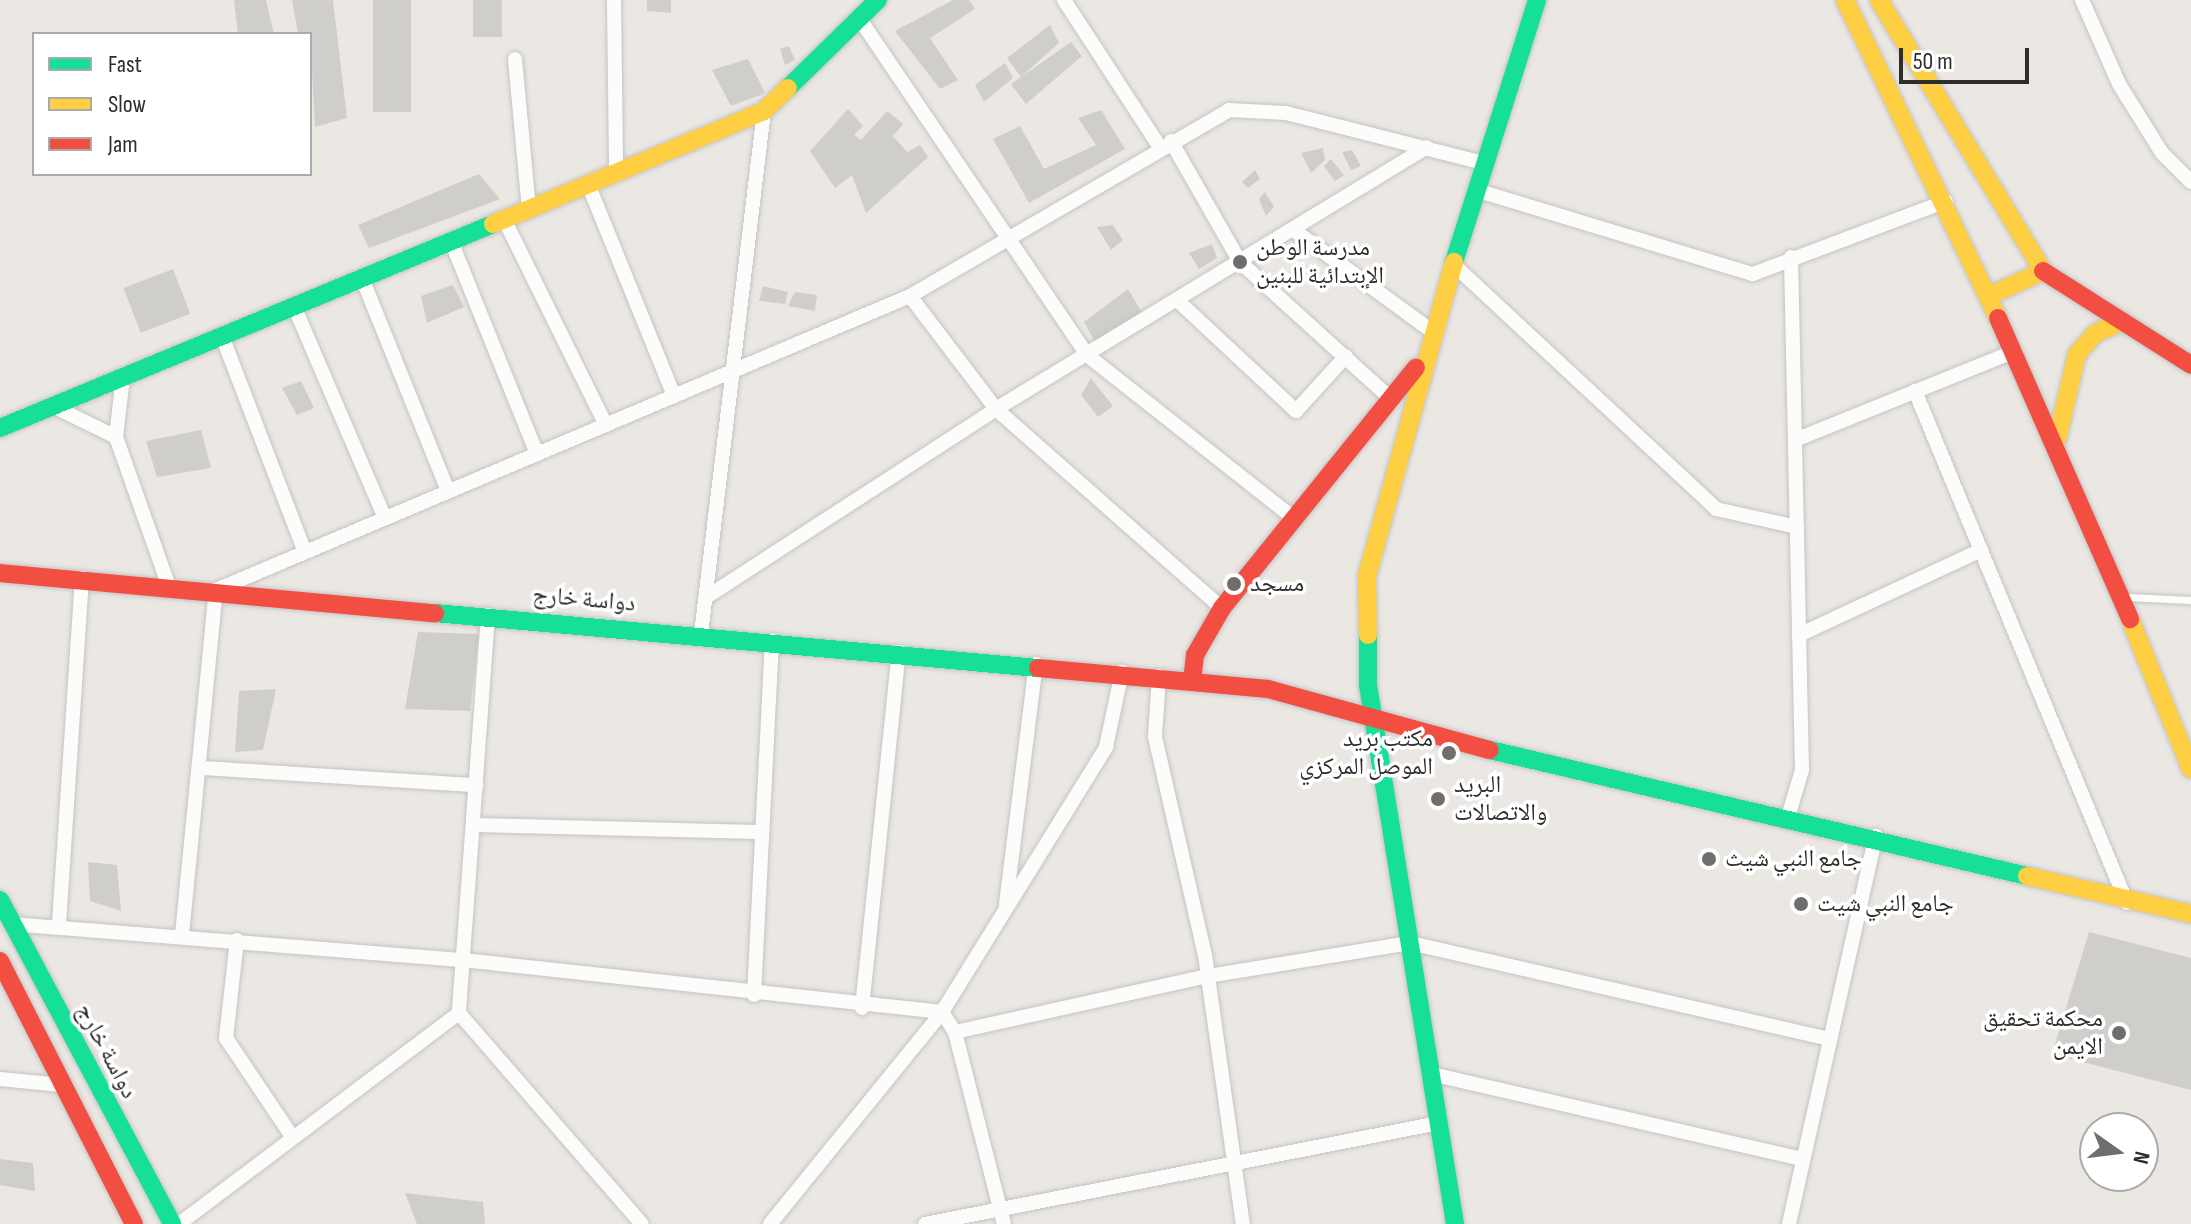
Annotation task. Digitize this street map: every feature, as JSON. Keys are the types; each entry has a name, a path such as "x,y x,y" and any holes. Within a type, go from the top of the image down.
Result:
{"street":[{"path":"614,0 616,172"},
{"path":"0,428 764,111 878,0"},
{"path":"1064,0 1165,144 1240,262 1392,400"},
{"path":"1455,1224 1374,720 1367,576 1424,355 1456,267 1537,0"},
{"path":"1845,0 1946,201 1991,295 2013,352 2057,440 2121,597 2185,736 2191,769"},
{"path":"1879,0 2043,271 2191,365"},
{"path":"2082,0 2119,84 2162,153 2191,182"},
{"path":"859,18 1087,355 1292,517"},
{"path":"515,59 529,209"},
{"path":"182,935 202,768 216,590 910,296 1008,242 1165,144 1242,108 1427,147 1487,164"},
{"path":"701,634 764,111"},
{"path":"705,598 996,409 1295,231 1427,147"},
{"path":"588,184 674,396"},
{"path":"1479,191 1753,274 1791,257 1946,201"},
{"path":"504,219 606,425"},
{"path":"1295,231 1433,332"},
{"path":"451,241 537,454"},
{"path":"1788,817 1802,770 1791,257"},
{"path":"1456,267 1716,509 1797,527"},
{"path":"1991,295 2043,271"},
{"path":"362,278 448,491"},
{"path":"910,296 996,409 1222,608"},
{"path":"1177,300 1296,411 1346,356"},
{"path":"294,306 385,518"},
{"path":"2057,440 2077,354 2096,333 2121,322"},
{"path":"222,336 305,552"},
{"path":"1795,440 2013,352"},
{"path":"1192,680 1195,655 1222,608 1292,517 1392,400 1424,355"},
{"path":"123,377 116,437 169,587"},
{"path":"1915,391 2127,903"},
{"path":"53,406 116,437"},
{"path":"1799,635 1981,550"},
{"name":"دواسة خارج","path":"0,573 1036,664 1268,689 1374,720 1876,836 2127,903 2191,914"},
{"path":"59,924 82,578"},
{"path":"488,615 459,1013 642,1224"},
{"path":"754,995 772,640"},
{"path":"862,1008 899,652"},
{"path":"1006,909 1036,664"},
{"path":"770,1224 942,1012 1106,747 1122,672"},
{"path":"1161,676 1155,737 1208,976 1243,1224"},
{"path":"202,768 476,785"},
{"path":"473,825 760,832"},
{"path":"1789,1224 1876,836"},
{"name":"دواسة خارج","path":"0,900 172,1224"},
{"path":"12,924 59,924 463,960 862,1008 942,1012"},
{"path":"237,940 226,1038 293,1138"},
{"path":"955,1032 1208,976 1410,943 1830,1039"},
{"path":"0,961 134,1224"},
{"path":"942,1012 955,1032 1004,1224"},
{"path":"179,1224 459,1013"},
{"path":"1431,1074 1803,1159"},
{"path":"0,1079 62,1085"},
{"path":"925,1224 1234,1158 1439,1123"}],"lane":[{"path":"2121,597 2191,600"}],"building":[{"path":"234,0 266,0 274,32 238,32"},
{"path":"292,0 333,0 347,118 315,127 312,32 298,32"},
{"path":"373,0 411,0 411,112 373,112"},
{"path":"473,0 502,0 502,37 473,37"},
{"path":"647,0 671,0 671,13 647,11"},
{"path":"953,0 969,0 975,9 930,38 958,80 940,89 895,31"},
{"path":"1050,25 1059,43 1021,77 1007,58"},
{"path":"1071,42 1082,56 1026,104 1011,84"},
{"path":"789,46 795,60 785,65 780,49"},
{"path":"748,59 765,93 731,106 712,70"},
{"path":"1005,63 1013,78 984,102 975,85"},
{"path":"848,109 863,126 854,135 861,140 887,111 903,124 893,136 907,152 920,145 928,157 866,213 852,175 835,188 810,151"},
{"path":"1101,110 1125,149 1029,203 993,139 1020,126 1044,169 1096,145 1078,118"},
{"path":"1323,148 1325,160 1311,173 1301,153"},
{"path":"1352,150 1361,166 1351,170 1342,152"},
{"path":"1331,159 1344,175 1335,181 1324,166"},
{"path":"1255,170 1260,179 1248,188 1242,182"},
{"path":"479,174 500,199 369,248 358,225"},
{"path":"1265,192 1274,207 1266,216 1259,199"},
{"path":"1113,225 1123,240 1111,250 1097,227"},
{"path":"1212,244 1217,258 1199,269 1189,253"},
{"path":"173,269 190,314 141,333 124,288"},
{"path":"453,285 464,307 427,323 421,296"},
{"path":"763,286 788,292 785,304 759,301"},
{"path":"1128,289 1143,315 1096,344 1084,322"},
{"path":"795,292 817,295 815,311 788,306"},
{"path":"1091,378 1113,406 1098,417 1081,395"},
{"path":"301,381 314,408 297,415 282,388"},
{"path":"201,430 211,468 157,477 146,441"},
{"path":"418,632 479,634 470,711 405,709"},
{"path":"276,689 263,750 235,752 239,691"},
{"path":"88,862 117,865 121,911 90,901"},
{"path":"2089,932 2191,958 2191,1090 2052,1054"},
{"path":"0,1159 33,1163 35,1191 0,1185"},
{"path":"405,1193 483,1202 485,1224 417,1224"}],"traffic: fast":[{"path":"788,88 878,0"},
{"path":"1454,262 1537,0"},
{"path":"0,428 493,224"},
{"path":"435,613 1038,668"},
{"path":"1368,635 1368,685 1455,1224"},
{"path":"1490,750 2027,876"},
{"path":"0,900 172,1224"}],"traffic: slow":[{"path":"1845,0 1998,318"},
{"path":"1879,0 2043,271 1991,295"},
{"path":"493,224 764,111 788,88"},
{"path":"1368,635 1367,576 1454,262"},
{"path":"2057,440 2077,354 2096,333 2121,322"},
{"path":"2130,619 2191,769"},
{"path":"2027,876 2191,914"}],"traffic: jam":[{"path":"2043,271 2191,365"},
{"path":"1998,318 2130,619"},
{"path":"1192,680 1195,655 1222,608 1416,368"},
{"path":"0,573 435,613"},
{"path":"1038,668 1268,689 1490,750"},
{"path":"0,961 134,1224"}],"place":[{"name":"مدرسة الوطن الإبتدائية للبنين","path":"1240,262"},
{"name":"مسجد","path":"1234,584"},
{"name":"مكتب بريد الموصل المركزي","path":"1449,753"},
{"name":"البريد والاتصالات","path":"1438,799"},
{"name":"جامع النبي شيث","path":"1709,859"},
{"name":"جامع النبي شيت","path":"1801,904"},
{"name":"محكمة تحقيق الايمن","path":"2119,1033"}]}
